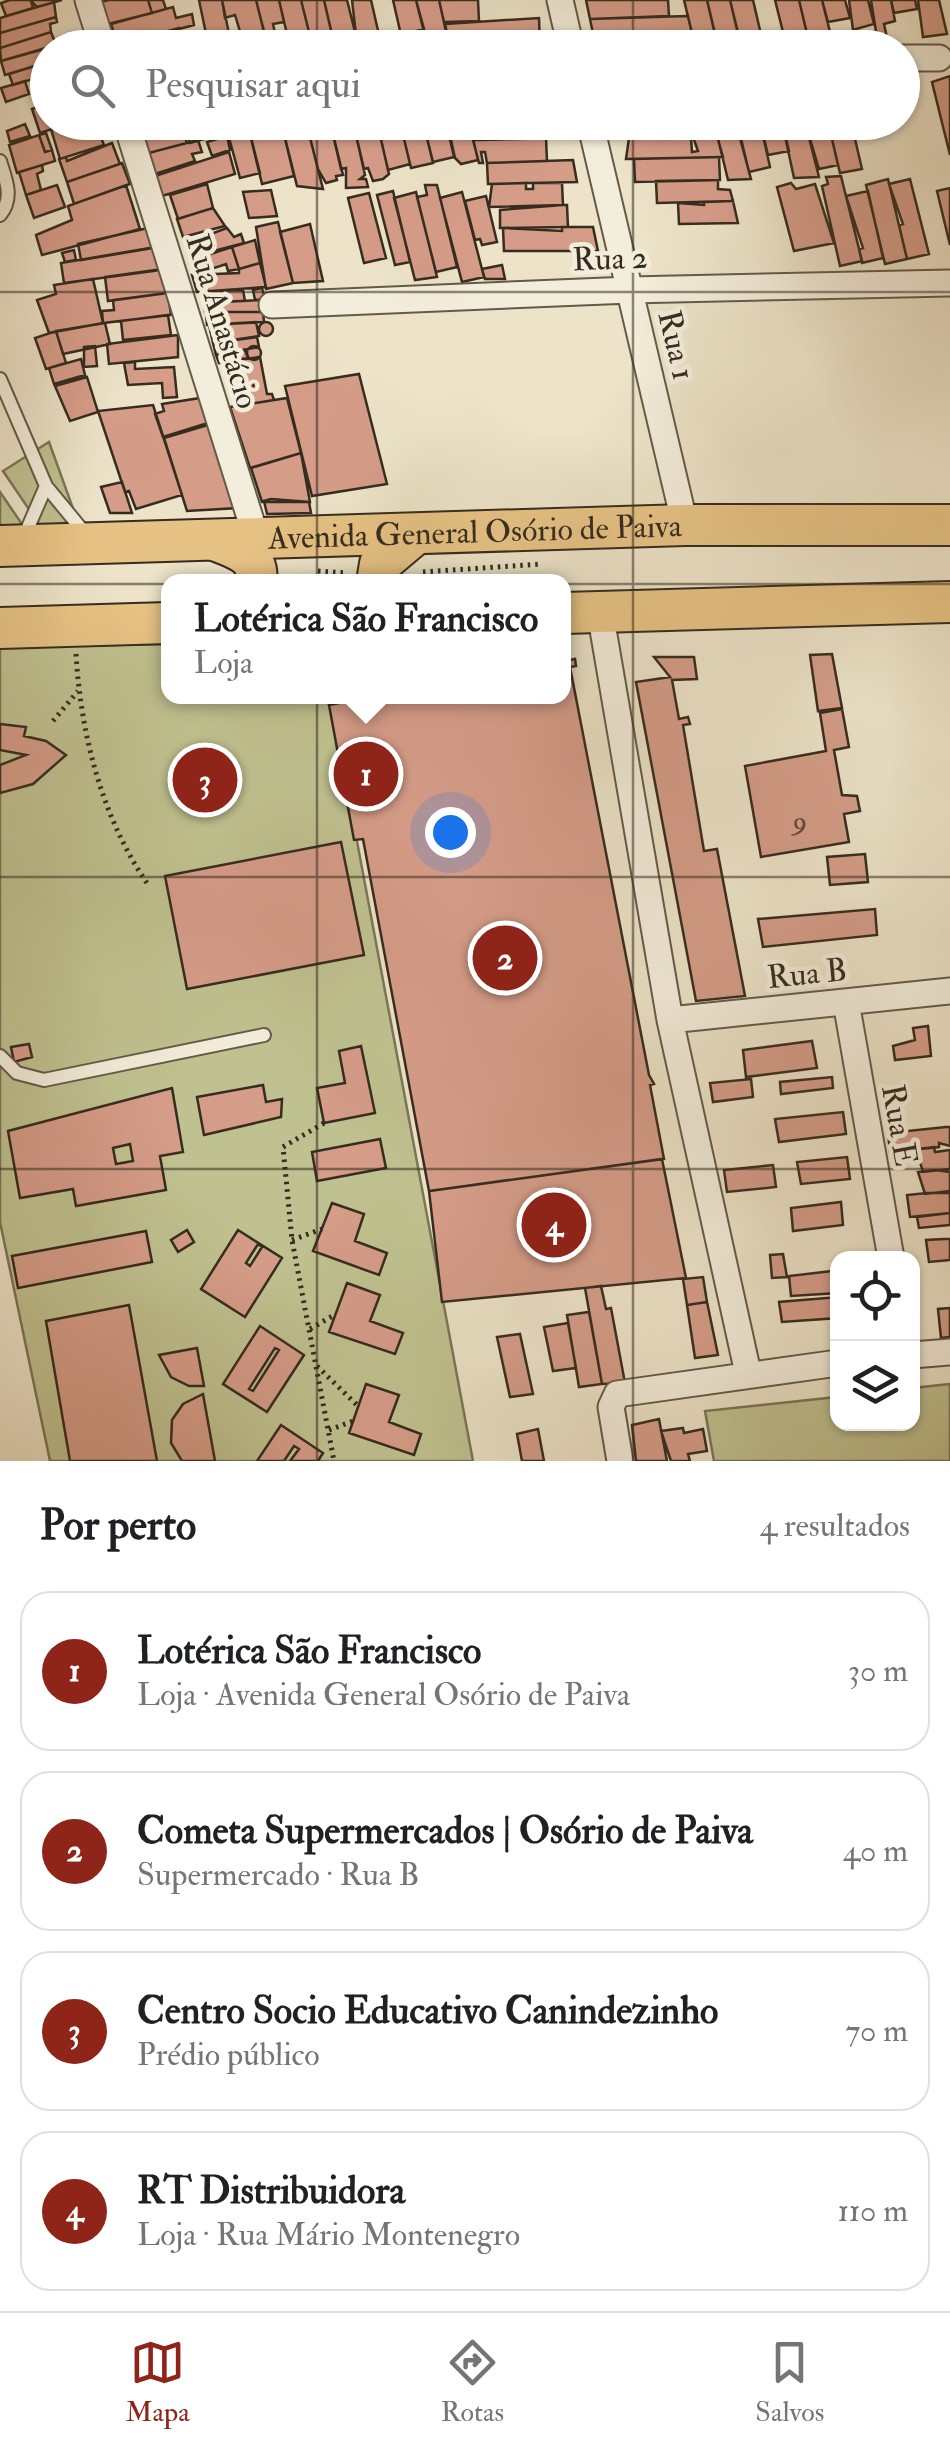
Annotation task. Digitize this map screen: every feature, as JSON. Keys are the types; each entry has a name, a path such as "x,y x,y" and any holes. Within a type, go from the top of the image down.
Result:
{"main road":[{"name":"Avenida General Osório de Paiva","path":"10,546 685,525 950,525"},
{"path":"378,574 380,564 412,536"},
{"path":"217,541 252,560 257,574"},
{"path":"582,613 950,602"},
{"path":"0,628 161,623"}],"street":[{"path":"88,0 97,30"},
{"path":"560,0 567,30"},
{"path":"920,58 939,58"},
{"name":"Rua Anastácio","path":"132,140 257,540"},
{"name":"Rua 1","path":"594,140 685,525"},
{"name":"Rua 2","path":"272,306 630,290 950,284"},
{"path":"582,613 748,1372"},
{"name":"Rua B","path":"670,1020 950,991"},
{"name":"Rua E","path":"846,1002 889,1251"},
{"path":"920,1354 950,1352"},
{"path":"620,1461 611,1406 614,1396 748,1372 830,1364"}],"lane":[{"path":"0,162 8,187 8,200 0,215"},
{"path":"0,379 46,486 94,543"},
{"path":"10,546 46,486"},
{"path":"0,1056 30,1079 44,1080 264,1034"}],"path":[{"path":"53,721 78,690 102,790 130,859 148,886"},
{"path":"324,1123 284,1147 292,1240 335,1460"},
{"path":"292,1240 322,1228"},
{"path":"310,1329 336,1314"},
{"path":"315,1364 358,1406"},
{"path":"328,1430 353,1421"}],"green space":[{"path":"49,442 75,514 70,529 43,530 3,471"},
{"path":"0,492 26,530 0,531"},
{"path":"161,644 161,704 331,704 473,1461 50,1461 0,1222 0,647"},
{"path":"950,1384 950,1461 714,1461 705,1411 830,1398 830,1431 920,1431 920,1387"}],"building":[{"path":"10,0 62,0 37,7 31,1 33,8 6,16 1,3"},
{"path":"148,0 152,13 108,24 100,2"},
{"path":"148,0 163,0 166,9 152,13"},
{"path":"199,0 222,0 228,30 205,30"},
{"path":"222,0 256,0 264,30 240,30 235,15 225,18"},
{"path":"256,0 279,0 284,22 273,24 274,30 264,30"},
{"path":"279,0 301,0 308,30 286,30"},
{"path":"301,0 324,0 331,30 308,30"},
{"path":"324,0 347,0 354,30 331,30"},
{"path":"352,0 371,0 378,30 355,30"},
{"path":"393,0 416,0 424,29 400,30"},
{"path":"416,0 439,0 446,30 424,30"},
{"path":"439,0 478,0 479,21 444,22"},
{"path":"586,0 668,0 669,16 590,19"},
{"path":"684,0 707,0 714,30 691,30"},
{"path":"707,0 730,0 737,30 714,30"},
{"path":"730,0 753,0 760,30 737,30"},
{"path":"775,0 799,0 806,30 782,30"},
{"path":"799,0 822,0 830,30 806,30"},
{"path":"822,0 845,0 850,18 828,22"},
{"path":"849,0 868,0 874,24 853,30"},
{"path":"871,0 891,0 895,21 884,24 885,30 876,30"},
{"path":"891,0 915,0 917,9 894,13"},
{"path":"918,0 939,0 947,34 923,37"},
{"path":"54,2 56,17 0,33 0,18"},
{"path":"173,7 176,18 192,14 194,25 175,30 113,30 111,24"},
{"path":"688,16 691,30 592,30 590,19"},
{"path":"56,17 51,30 30,30 30,39 0,48 0,33"},
{"path":"539,18 539,30 446,30 445,24"},
{"path":"30,39 30,53 1,61 0,48"},
{"path":"30,53 30,67 5,75 1,61"},
{"path":"30,68 30,80 13,85 9,74"},
{"path":"950,76 950,155 932,82"},
{"path":"25,81 29,94 6,102 1,88"},
{"path":"25,124 30,136 10,142 7,131"},
{"path":"30,138 41,140 45,152 52,150 55,161 17,173 9,145"},
{"path":"41,140 48,140 52,150 45,152"},
{"path":"54,140 102,140 104,145 60,159"},
{"path":"141,140 187,143 145,154"},
{"path":"198,140 202,152 192,154 195,161 152,175 145,154"},
{"path":"228,140 230,150 212,156 207,142"},
{"path":"230,140 252,140 260,173 240,178"},
{"path":"251,140 285,140 294,176 262,184"},
{"path":"286,140 311,140 323,189 297,186"},
{"path":"311,140 334,140 343,175 326,183"},
{"path":"334,140 357,140 365,175 360,179 366,179 368,187 346,188 346,168 341,169"},
{"path":"357,140 381,140 389,174 373,181 368,168 364,169"},
{"path":"381,140 404,140 410,164 388,170"},
{"path":"404,140 427,140 433,163 411,168"},
{"path":"428,140 450,140 454,157 433,162"},
{"path":"451,140 473,140 478,160 461,164 455,158"},
{"path":"473,140 546,140 547,161 487,163 485,152 481,152 483,163 479,163"},
{"path":"629,140 691,140 692,152 698,151 694,140 718,140 723,157 626,159"},
{"path":"718,140 741,140 751,179 728,180"},
{"path":"741,140 764,140 770,167 749,172"},
{"path":"764,140 786,140 789,151 768,155"},
{"path":"786,140 810,140 819,177 794,178"},
{"path":"810,140 832,140 838,165 819,169"},
{"path":"832,140 855,140 862,169 840,173"},
{"path":"112,143 120,164 67,182 59,159 66,157 67,161"},
{"path":"229,152 235,174 162,196 155,176"},
{"path":"719,157 720,180 635,182 634,159"},
{"path":"573,160 577,182 488,184 487,163"},
{"path":"122,163 130,184 74,204 67,182"},
{"path":"42,165 43,171 37,174 41,190 26,195 19,172"},
{"path":"841,176 862,261 840,266 822,186 828,184 826,177"},
{"path":"888,179 907,259 885,264 866,185"},
{"path":"910,179 929,254 907,259 899,225 903,224 889,184"},
{"path":"718,180 718,189 730,190 733,201 657,203 656,181"},
{"path":"526,183 526,189 533,189 533,183 562,183 563,205 489,207 492,184"},
{"path":"791,183 796,189 815,184 834,243 794,251 777,187"},
{"path":"207,184 213,208 178,219 170,195"},
{"path":"57,185 65,207 34,218 26,195"},
{"path":"126,185 140,229 42,255 36,235 72,220 68,206"},
{"path":"425,185 437,185 457,267 436,272 417,197 427,195"},
{"path":"950,188 950,245 937,191"},
{"path":"271,190 277,216 249,218 243,192"},
{"path":"393,191 410,262 395,265 377,195"},
{"path":"868,191 883,258 862,263 859,249 863,248 846,196"},
{"path":"416,192 437,277 415,280 394,198"},
{"path":"462,192 484,277 462,282 440,198"},
{"path":"369,193 386,258 364,263 348,198"},
{"path":"486,196 497,242 482,245 480,239 475,240 465,201"},
{"path":"733,201 738,223 679,224 678,203"},
{"path":"567,205 568,227 500,228 500,210"},
{"path":"213,208 225,226 183,237 177,219"},
{"path":"278,222 293,283 266,289 256,227"},
{"path":"310,224 323,281 293,283 280,232"},
{"path":"562,227 593,227 598,251 504,251 503,228 562,231"},
{"path":"148,228 153,248 81,260 78,244"},
{"path":"227,228 234,237 241,234 244,243 191,257 186,243"},
{"path":"255,240 260,263 239,269 232,247"},
{"path":"156,247 161,270 64,283 61,263"},
{"path":"232,247 239,269 228,271 226,264 196,274 192,260"},
{"path":"74,250 76,260 65,262 62,253"},
{"path":"260,263 266,287 197,292 192,275 239,273 239,269"},
{"path":"502,265 505,279 485,279 482,269"},
{"path":"163,269 168,293 108,301 105,277"},
{"path":"93,279 103,323 49,333 37,300 56,294 54,285"},
{"path":"262,288 265,299 255,300 253,290"},
{"path":"243,290 245,301 206,302 206,291"},
{"path":"168,293 171,315 103,323 102,311 114,310 113,300"},
{"path":"260,300 263,312 205,312 204,303"},
{"path":"206,312 263,312 264,322 207,325"},
{"path":"168,315 171,335 123,340 121,321"},
{"path":"256,322 259,336 213,343 209,325"},
{"path":"266,322 273,329 266,336 259,329"},
{"path":"105,323 110,344 63,354 56,331"},
{"path":"56,331 66,363 46,369 35,338"},
{"path":"178,335 178,357 109,364 107,344"},
{"path":"257,337 259,347 216,355 213,343"},
{"path":"95,346 97,366 84,367 84,347"},
{"path":"254,346 261,353 254,360 247,353"},
{"path":"245,350 248,358 219,363 216,355"},
{"path":"260,357 267,394 272,394 274,400 236,406 226,362"},
{"path":"81,359 85,375 54,384 49,368"},
{"path":"135,362 135,369 174,367 177,397 163,398 162,383 128,385 124,363"},
{"path":"359,374 387,484 312,496 285,386"},
{"path":"87,377 98,412 70,421 55,386"},
{"path":"200,398 208,423 163,437 155,414 164,411 162,404"},
{"path":"287,398 301,453 250,468 230,407"},
{"path":"153,405 182,495 136,509 129,491 125,492 98,411"},
{"path":"211,424 238,508 187,511 164,438"},
{"path":"301,453 310,502 262,502 251,468"},
{"path":"122,482 132,513 110,513 101,487"},
{"path":"264,501 309,502 311,513 267,514"},
{"path":"832,654 842,708 818,711 810,655"},
{"path":"654,657 694,657 697,679 672,680 679,719 688,717 690,724 683,725 704,851 717,849 745,996 696,1001 636,682 670,677"},
{"path":"571,672 649,1075 654,1084 650,1085 664,1159 429,1191 363,839 354,840 329,705 571,704"},
{"path":"842,709 849,747 834,750 842,795 857,796 860,811 844,814 849,842 761,857 745,766 826,751 820,713"},
{"path":"0,724 26,727 24,736 46,741 66,755 33,784 0,793 0,765 26,755 0,750"},
{"path":"341,842 364,955 187,989 165,876"},
{"path":"865,854 868,882 830,885 827,857"},
{"path":"875,909 877,935 763,947 758,919"},
{"path":"928,1026 931,1056 895,1060 893,1046 915,1040 913,1028"},
{"path":"812,1041 817,1068 746,1077 743,1050"},
{"path":"29,1044 32,1057 14,1062 11,1047"},
{"path":"361,1046 375,1113 324,1123 317,1088 345,1083 339,1051"},
{"path":"832,1077 833,1088 781,1094 780,1082"},
{"path":"751,1079 753,1097 713,1102 710,1083"},
{"path":"263,1085 266,1102 282,1099 281,1117 204,1135 197,1097"},
{"path":"172,1088 183,1152 160,1156 166,1190 76,1206 73,1189 20,1198 8,1131","holes":["130,1144 133,1161 116,1164 113,1148"]},
{"path":"843,1112 846,1134 779,1142 775,1119"},
{"path":"950,1127 950,1146 939,1143 939,1147 919,1149 919,1145 890,1152 888,1133"},
{"path":"380,1139 386,1168 317,1181 312,1152"},
{"path":"934,1147 935,1152 950,1150 950,1169 923,1172 916,1149"},
{"path":"847,1157 850,1179 801,1184 797,1162"},
{"path":"662,1159 686,1278 442,1302 429,1191"},
{"path":"773,1165 776,1187 727,1192 724,1170"},
{"path":"918,1172 950,1172 950,1191 925,1194"},
{"path":"950,1193 950,1213 910,1217 907,1195"},
{"path":"841,1202 843,1225 793,1231 791,1208"},
{"path":"332,1203 364,1214 355,1241 387,1253 379,1275 313,1251"},
{"path":"950,1213 950,1225 919,1228 917,1217"},
{"path":"187,1230 194,1242 178,1252 171,1240"},
{"path":"238,1230 282,1258 245,1317 201,1289","holes":["258,1244 262,1247 250,1266 246,1263"]},
{"path":"146,1231 152,1262 18,1288 12,1256"},
{"path":"950,1239 950,1260 929,1262 926,1240"},
{"path":"783,1254 787,1277 772,1278 770,1255"},
{"path":"830,1272 830,1294 791,1296 789,1276"},
{"path":"703,1277 707,1302 687,1305 683,1279"},
{"path":"347,1283 380,1295 370,1321 403,1333 395,1354 329,1332"},
{"path":"601,1286 606,1309 611,1308 625,1383 602,1384 585,1288"},
{"path":"830,1298 830,1319 782,1322 779,1302"},
{"path":"707,1302 718,1355 695,1358 687,1305"},
{"path":"129,1305 157,1461 70,1461 46,1321"},
{"path":"950,1308 950,1337 941,1338 938,1309"},
{"path":"589,1312 602,1384 579,1387 567,1315"},
{"path":"568,1323 576,1368 553,1371 544,1327"},
{"path":"260,1326 304,1355 267,1412 223,1384","holes":["275,1348 279,1350 253,1391 249,1389"]},
{"path":"520,1334 533,1394 510,1397 497,1337"},
{"path":"197,1348 204,1386 189,1386 171,1377 159,1355"},
{"path":"366,1384 399,1395 389,1422 421,1434 414,1455 349,1433"},
{"path":"203,1394 215,1461 182,1461 171,1443 172,1420 183,1404"},
{"path":"659,1419 667,1461 636,1461 632,1425"},
{"path":"281,1425 323,1453 318,1461 290,1461 299,1449 294,1446 284,1461 257,1461"},
{"path":"683,1428 684,1433 703,1429 707,1451 688,1454 690,1461 671,1461 661,1431"},
{"path":"538,1429 544,1461 522,1461 517,1434"}],"place":[{"name":"Lotérica São Francisco","path":"366,774"},
{"name":"Centro Socio Educativo Canindezinho","path":"205,780"},
{"name":"Cometa Supermercados | Osório de Paiva","path":"505,958"},
{"name":"RT Distribuidora","path":"554,1225"}]}
